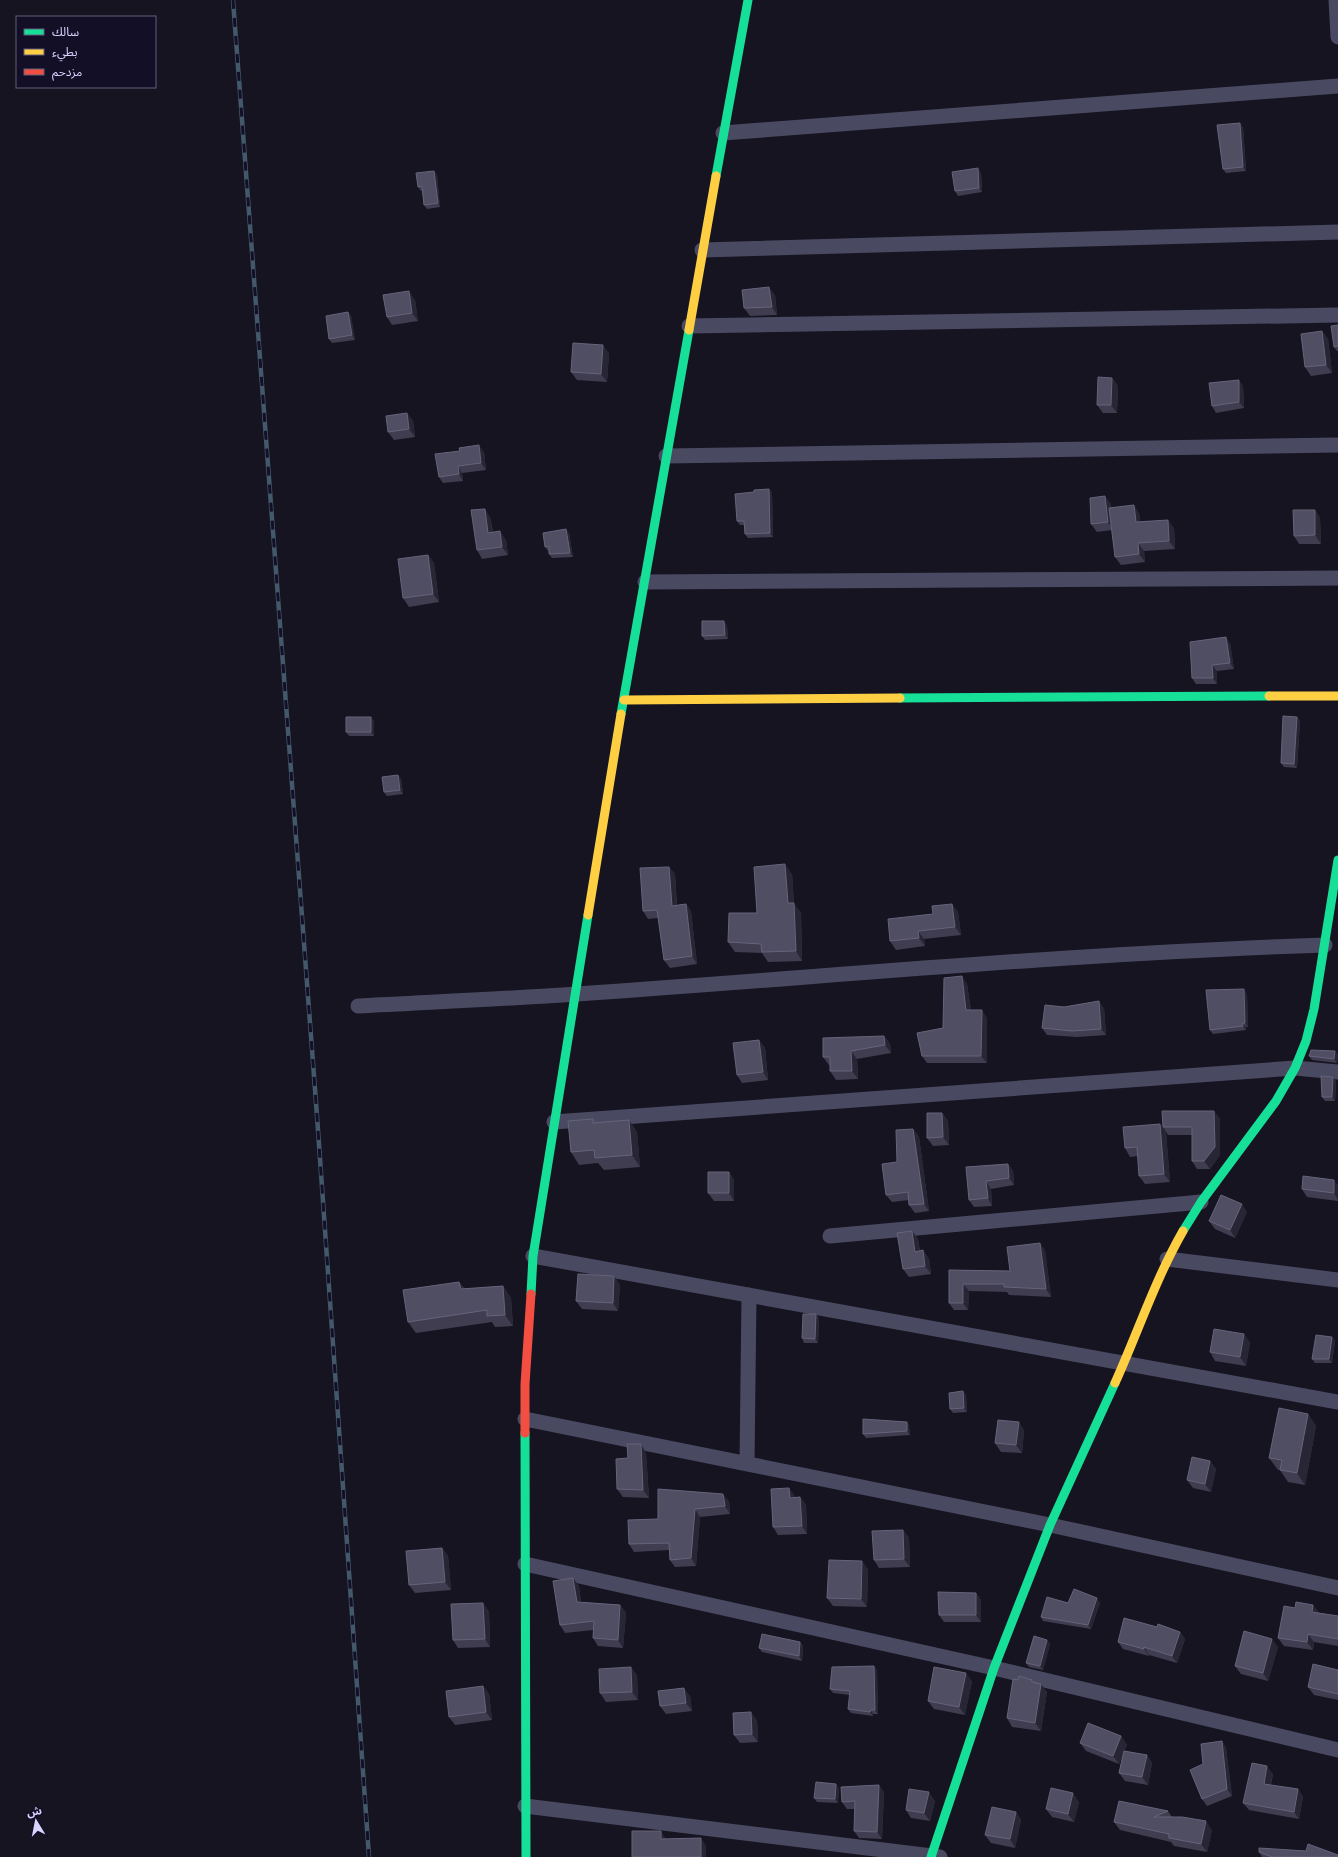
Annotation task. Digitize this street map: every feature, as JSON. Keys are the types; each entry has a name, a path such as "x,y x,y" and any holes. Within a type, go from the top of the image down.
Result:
{"street":[{"path":"526,1857 525,1384 533,1256 624,700 702,250 748,0"},
{"path":"1336,0 1338,37"},
{"path":"723,133 1338,86"},
{"path":"702,250 1338,232"},
{"path":"689,326 1338,315"},
{"path":"666,456 1338,445"},
{"path":"645,582 1338,578"},
{"path":"624,700 1338,696"},
{"path":"525,1806 934,1856 994,1668 1050,1525 1124,1363 1147,1303 1167,1258 1201,1202 1276,1101 1295,1068 1306,1040 1314,1009 1338,860"},
{"path":"358,1006 575,994 1102,956 1324,945"},
{"path":"554,1122 1295,1068 1338,1072"},
{"path":"830,1236 1201,1202"},
{"path":"533,1256 1338,1402"},
{"path":"1167,1258 1338,1280"},
{"path":"747,1464 749,1295"},
{"path":"525,1418 1050,1525 1338,1588"},
{"path":"525,1564 994,1668 1338,1750"}],"building":[{"path":"1240,123 1243,167 1223,169 1217,125"},
{"path":"978,168 979,188 955,191 952,172"},
{"path":"434,171 438,203 424,205 422,186 418,187 416,173"},
{"path":"769,287 772,307 744,308 742,290"},
{"path":"409,291 412,313 387,317 383,295"},
{"path":"348,312 352,335 329,339 326,316"},
{"path":"1338,325 1338,346 1334,347 1331,326"},
{"path":"1322,331 1326,365 1305,367 1301,334"},
{"path":"573,343 603,345 601,374 571,372"},
{"path":"1098,377 1112,378 1111,405 1097,405"},
{"path":"1239,380 1239,402 1212,406 1209,383"},
{"path":"407,413 409,429 388,432 386,416"},
{"path":"479,445 481,463 458,466 459,474 439,477 435,454 460,451 459,448"},
{"path":"769,489 770,533 745,534 744,521 737,521 735,494"},
{"path":"1105,496 1108,522 1091,524 1090,498"},
{"path":"1134,505 1136,522 1168,520 1169,541 1138,543 1139,554 1115,557 1109,508"},
{"path":"485,509 488,533 500,531 502,547 477,550 471,510"},
{"path":"1293,510 1315,510 1315,535 1294,536"},
{"path":"566,529 570,553 549,554 549,546 545,547 543,533"},
{"path":"428,555 433,594 403,598 398,559"},
{"path":"702,621 724,621 725,635 702,636"},
{"path":"1226,637 1230,663 1212,665 1213,678 1192,678 1190,642"},
{"path":"1283,716 1297,717 1294,764 1281,763"},
{"path":"346,717 371,717 371,732 346,732"},
{"path":"398,775 400,790 384,792 382,777"},
{"path":"785,864 788,903 794,903 796,951 762,952 761,944 728,942 729,913 757,913 754,867"},
{"path":"669,867 672,906 686,904 692,956 664,960 657,910 643,911 640,868"},
{"path":"952,904 955,927 918,931 919,938 890,941 888,919 933,914 932,906"},
{"path":"962,976 966,1010 982,1010 981,1056 922,1056 917,1033 943,1028 944,978"},
{"path":"1244,989 1245,1023 1243,1023 1243,1026 1210,1030 1206,990"},
{"path":"1099,1001 1101,1029 1072,1031 1042,1028 1045,1005 1064,1007"},
{"path":"884,1036 885,1045 851,1051 852,1071 830,1071 830,1057 823,1057 823,1038"},
{"path":"759,1040 763,1072 737,1075 733,1043"},
{"path":"1311,1050 1335,1051 1334,1059 1309,1056"},
{"path":"1321,1076 1333,1077 1332,1097 1322,1097"},
{"path":"1162,1111 1214,1111 1215,1147 1204,1161 1192,1161 1192,1127 1163,1127"},
{"path":"927,1113 942,1113 943,1137 927,1138"},
{"path":"593,1119 593,1123 629,1120 632,1155 595,1158 594,1150 571,1152 568,1121"},
{"path":"1160,1124 1164,1174 1139,1176 1137,1147 1125,1148 1123,1127"},
{"path":"913,1129 924,1204 909,1205 908,1192 886,1195 882,1164 897,1162 896,1130"},
{"path":"1008,1164 1009,1178 986,1181 988,1198 969,1200 966,1167"},
{"path":"708,1172 729,1172 729,1193 708,1193"},
{"path":"1303,1176 1334,1180 1334,1193 1302,1189"},
{"path":"1221,1195 1242,1204 1230,1230 1209,1221"},
{"path":"912,1231 915,1252 923,1250 925,1266 903,1269 897,1233"},
{"path":"1040,1243 1046,1289 1004,1287 1004,1284 963,1284 963,1303 949,1303 949,1270 1010,1271 1007,1247"},
{"path":"578,1274 614,1276 613,1303 576,1301"},
{"path":"459,1282 461,1289 503,1286 505,1315 487,1316 487,1310 408,1322 403,1290"},
{"path":"803,1314 816,1314 815,1339 802,1338"},
{"path":"1214,1329 1244,1334 1240,1357 1210,1352"},
{"path":"1316,1335 1332,1337 1329,1359 1312,1359"},
{"path":"963,1391 964,1408 950,1409 949,1393"},
{"path":"1279,1408 1308,1414 1297,1473 1280,1470 1282,1460 1269,1458"},
{"path":"863,1419 907,1422 907,1431 863,1434"},
{"path":"998,1420 1019,1422 1016,1445 995,1443"},
{"path":"627,1444 641,1444 643,1490 617,1489 616,1459 628,1458"},
{"path":"1192,1457 1210,1461 1205,1484 1187,1480"},
{"path":"789,1488 790,1498 800,1497 802,1526 773,1527 771,1489"},
{"path":"658,1489 723,1494 725,1506 695,1509 691,1558 670,1560 669,1543 629,1544 628,1520 658,1519"},
{"path":"903,1530 904,1559 874,1560 872,1531"},
{"path":"442,1548 445,1582 409,1585 406,1551"},
{"path":"829,1560 862,1561 861,1599 827,1598"},
{"path":"573,1578 577,1602 620,1605 618,1640 593,1638 594,1621 560,1625 553,1581"},
{"path":"1074,1589 1097,1598 1088,1625 1041,1617 1047,1597 1068,1603"},
{"path":"938,1592 976,1593 976,1615 939,1615"},
{"path":"1296,1602 1313,1605 1312,1612 1338,1616 1338,1639 1308,1634 1307,1642 1278,1638 1284,1606 1295,1608"},
{"path":"483,1603 485,1639 453,1640 451,1604"},
{"path":"1124,1618 1157,1627 1158,1624 1180,1632 1172,1656 1144,1647 1144,1649 1118,1642"},
{"path":"1244,1631 1272,1639 1263,1673 1235,1666"},
{"path":"762,1634 800,1642 799,1656 759,1648"},
{"path":"1034,1636 1047,1640 1040,1666 1026,1663"},
{"path":"1313,1664 1338,1670 1338,1694 1308,1687"},
{"path":"874,1666 875,1710 871,1710 870,1712 848,1709 850,1691 830,1689 832,1667"},
{"path":"631,1667 632,1692 600,1693 599,1669"},
{"path":"934,1667 966,1673 959,1707 928,1701"},
{"path":"1019,1676 1041,1684 1035,1723 1007,1718 1013,1679 1018,1680"},
{"path":"483,1686 486,1712 449,1717 446,1691"},
{"path":"684,1688 686,1703 660,1706 658,1691"},
{"path":"751,1712 752,1734 734,1735 733,1713"},
{"path":"1088,1723 1121,1736 1113,1756 1080,1743"},
{"path":"1222,1741 1227,1789 1202,1799 1190,1770 1203,1764 1201,1744"},
{"path":"1124,1751 1147,1755 1142,1777 1119,1773"},
{"path":"1252,1763 1267,1766 1264,1784 1298,1789 1294,1812 1243,1803"},
{"path":"816,1782 836,1784 835,1799 814,1798"},
{"path":"879,1785 877,1832 854,1831 855,1801 842,1802 841,1787"},
{"path":"1051,1788 1073,1793 1068,1814 1046,1809"},
{"path":"909,1789 929,1792 924,1813 906,1810"},
{"path":"1119,1801 1168,1811 1154,1817 1182,1817 1206,1821 1201,1844 1169,1838 1169,1834 1114,1822"},
{"path":"992,1807 1016,1812 1010,1839 985,1835"},
{"path":"632,1831 661,1831 661,1839 701,1838 701,1857 632,1857"},
{"path":"1308,1844 1338,1855 1338,1857 1272,1857 1259,1852 1259,1848 1306,1851"}],"railway":[{"path":"233,0 317,1116 369,1857"}],"traffic: fast":[{"path":"716,176 748,0"},
{"path":"621,714 689,330"},
{"path":"900,698 1269,696"},
{"path":"1183,1231 1201,1202 1276,1101 1295,1068 1306,1041 1314,1009 1338,860"},
{"path":"531,1294 533,1256 588,915"},
{"path":"931,1857 994,1668 1050,1525 1115,1383"},
{"path":"525,1433 526,1857"}],"traffic: slow":[{"path":"689,330 716,176"},
{"path":"1269,696 1338,696"},
{"path":"624,700 900,698"},
{"path":"588,915 621,714"},
{"path":"1115,1383 1155,1287 1183,1231"}],"traffic: jam":[{"path":"525,1433 525,1384 531,1294"}]}
